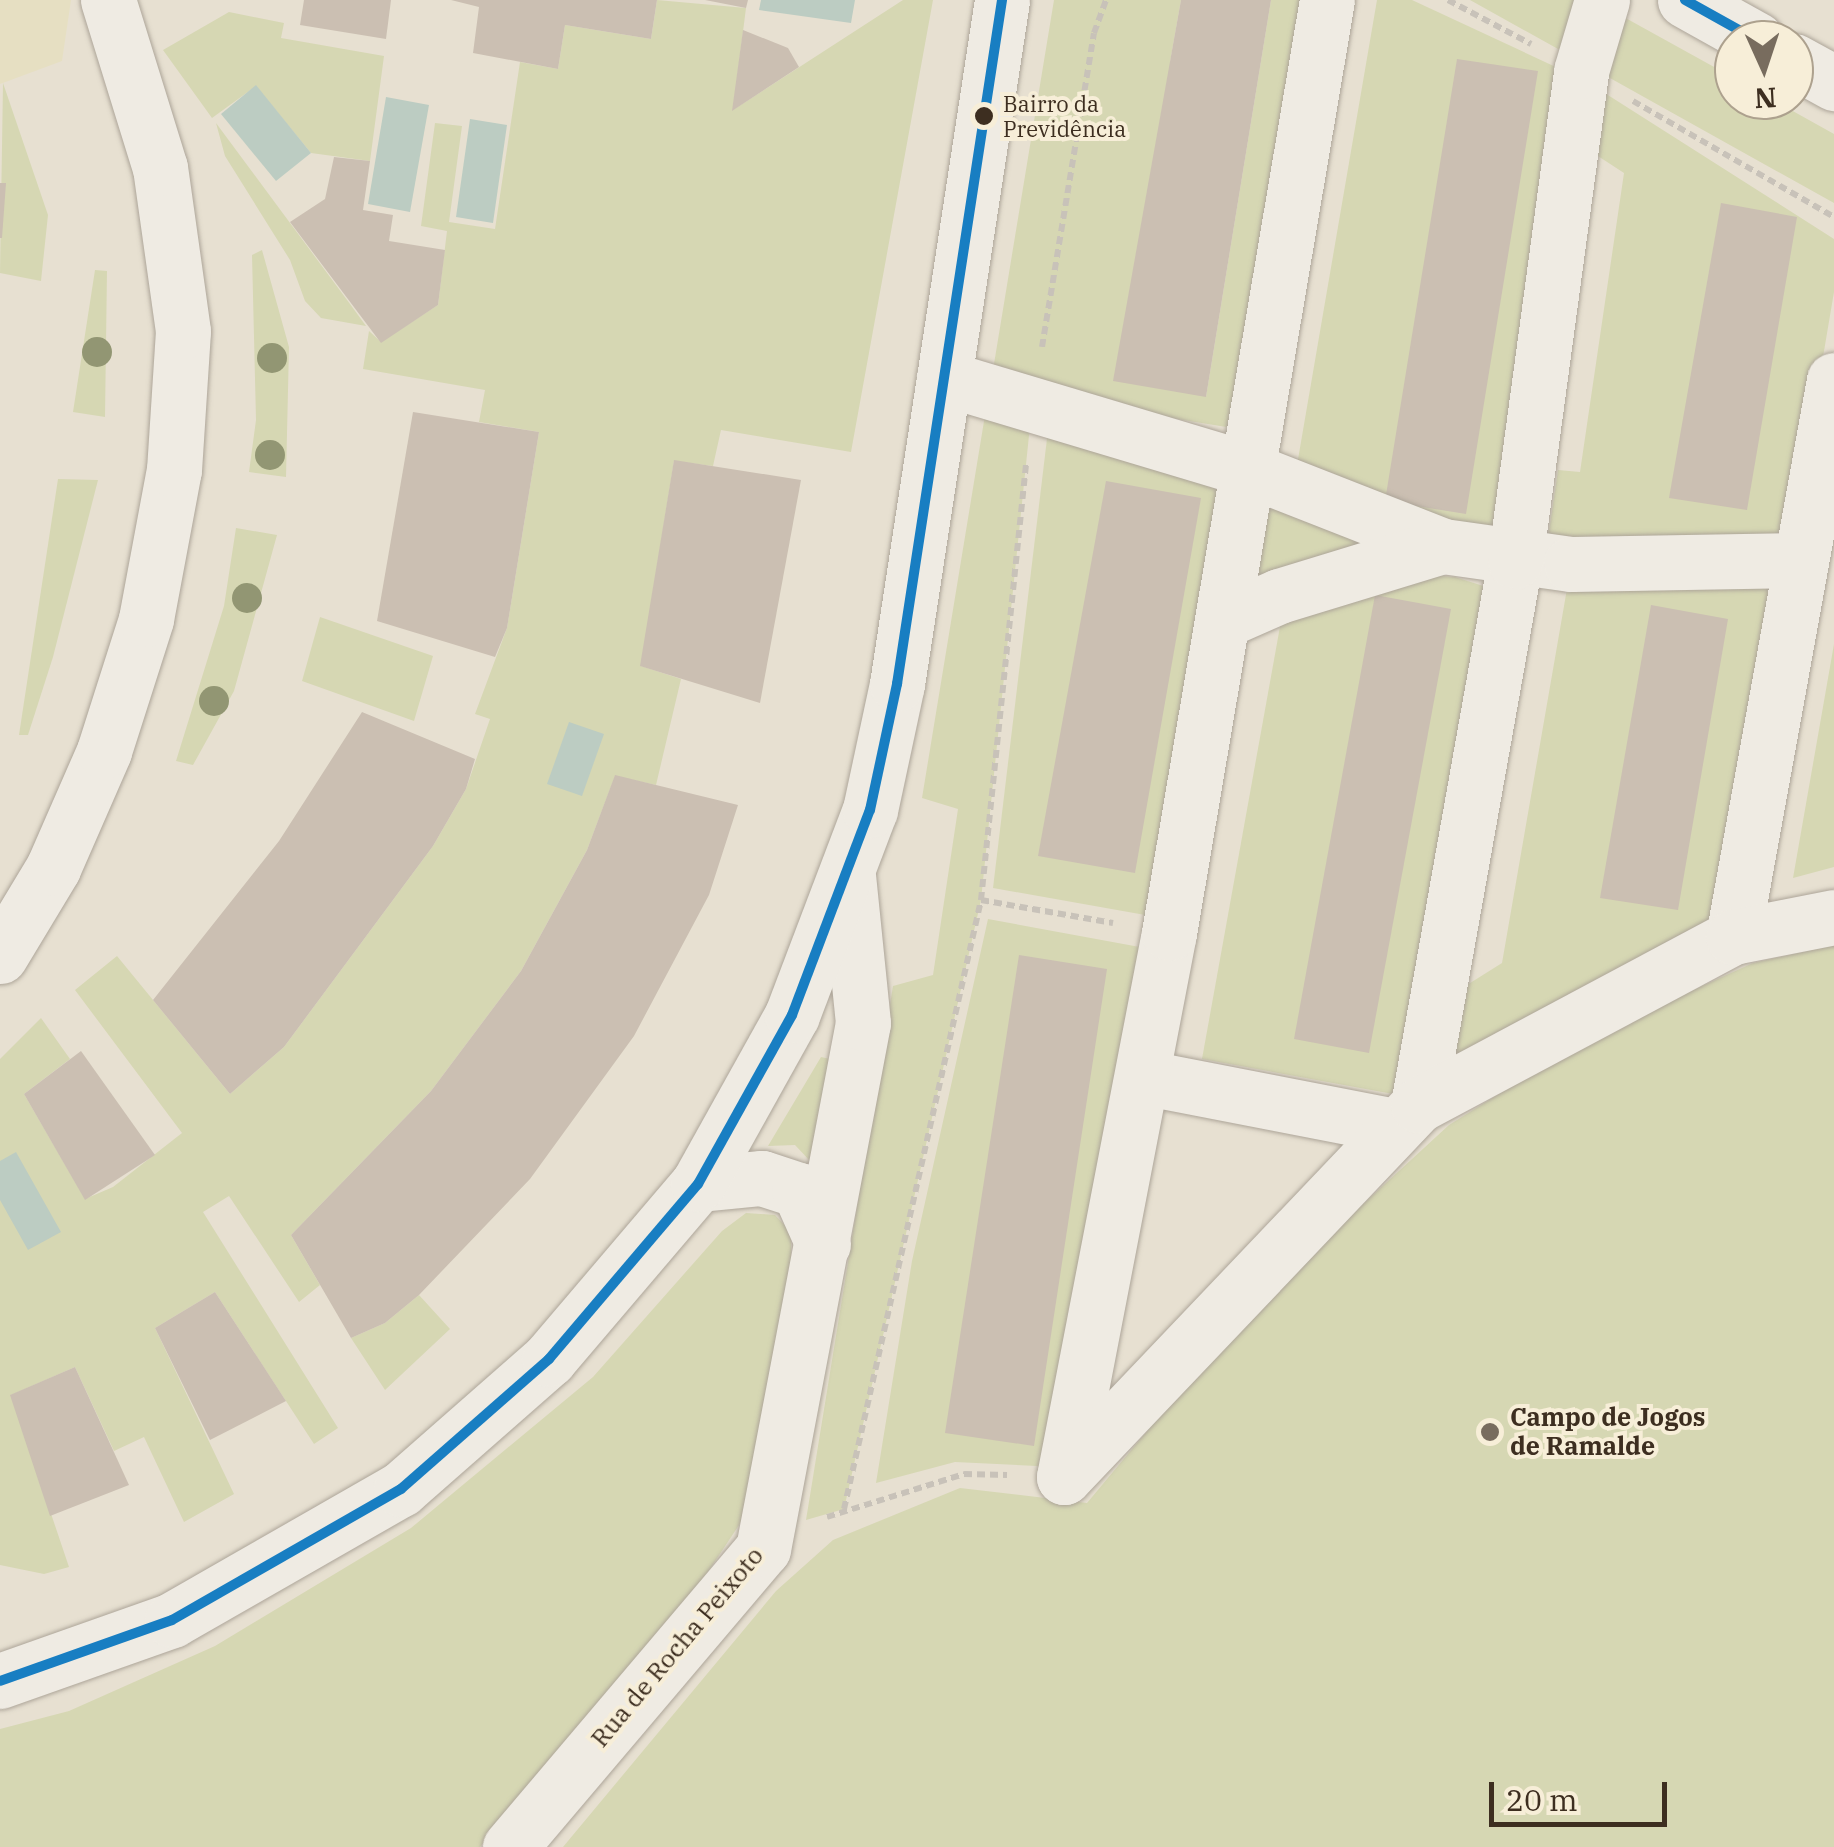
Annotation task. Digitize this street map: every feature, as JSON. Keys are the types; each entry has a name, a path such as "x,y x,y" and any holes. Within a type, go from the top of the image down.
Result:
{"street":[{"path":"0,956 52,868 104,751 146,619 174,470 183,331 160,168 108,0"},
{"name":"Rua de Rocha Peixoto","path":"0,1681 172,1620 401,1488 548,1359 698,1184 792,1015 848,876 897,684 1002,0"},
{"path":"1064,1478 1169,934 1327,0"},
{"path":"1406,1116 1515,561 1582,71 1602,0"},
{"path":"1692,2 1723,20"},
{"path":"944,378 1248,470 1443,546 1515,561 1801,560"},
{"path":"1733,937 1834,380"},
{"path":"1222,622 1279,596 1443,546"},
{"name":"Rua de Rocha Peixoto","path":"510,1847 763,1549 863,1023 848,876"},
{"path":"1064,1478 1406,1116 1733,937 1834,917"},
{"path":"1142,1076 1406,1116"},
{"path":"698,1184 762,1178 799,1190 823,1244"}],"path":[{"path":"844,1509 981,900 1033,405 1094,34 1106,0"},
{"path":"1448,0 1582,71 1834,217"},
{"path":"981,900 1169,934"},
{"path":"763,1549 844,1509 964,1474 1064,1478"}],"shaded area":[{"path":"0,0 71,0 62,61 0,84"},
{"path":"761,0 855,0 851,23 759,10"},
{"path":"256,85 311,153 276,181 221,114"},
{"path":"386,97 429,105 410,212 368,204"},
{"path":"470,119 507,125 493,223 456,217"},
{"path":"569,722 604,734 582,796 547,784"},
{"path":"16,1152 61,1232 28,1250 0,1200 0,1161"}],"green space":[{"path":"657,0 746,8 733,110 903,0 933,0 851,452 721,430 713,466 674,461 641,666 681,679 656,785 615,776 587,850 521,971 431,1091 291,1235 320,1285 299,1302 229,1196 203,1212 338,1428 314,1444 215,1292 155,1328 234,1494 184,1522 144,1437 114,1451 75,1367 11,1395 69,1567 44,1574 0,1565 0,1059 41,1018 70,1059 24,1094 85,1199 113,1187 182,1133 75,990 117,956 230,1094 284,1047 433,846 466,789 490,719 475,714 507,628 539,432 479,422 485,390 363,369 369,331 381,342 438,305 447,231 421,226 435,123 462,126 449,222 495,229 520,62 558,69 565,25 651,39"},
{"path":"1054,0 1181,0 1170,62 1206,397 1271,0 1318,0 1245,430 1109,408 993,370"},
{"path":"1377,0 1412,0 1573,75 1509,541 1296,471"},
{"path":"1470,0 1593,0 1714,67 1714,120 1809,120 1834,134 1834,203"},
{"path":"229,12 284,23 281,38 384,56 370,161 311,153 256,86 212,118 163,50"},
{"path":"3,83 48,215 41,281 0,273"},
{"path":"1589,83 1834,239 1834,292 1792,540 1547,545 1558,470 1580,472 1624,173 1581,145"},
{"path":"216,123 366,326 321,318 305,301 290,260 225,156"},
{"path":"262,250 289,347 286,477 249,472 256,420 252,255"},
{"path":"95,270 107,271 105,417 73,412"},
{"path":"987,403 1031,416 981,900 844,1509 806,1520 893,986 933,975 958,809 922,798"},
{"path":"1049,422 1233,480 1162,918 993,888"},
{"path":"58,479 98,480 53,657 28,735 19,735"},
{"path":"1259,487 1389,540 1242,597"},
{"path":"236,528 277,535 234,691 193,765 176,761 224,606"},
{"path":"1399,573 1455,577 1499,591 1393,1094 1202,1059 1283,610"},
{"path":"1787,576 1724,929 1465,1064 1444,1044 1451,995 1502,963 1568,583"},
{"path":"320,617 433,656 414,721 302,681"},
{"path":"1834,644 1834,867 1793,878"},
{"path":"988,919 1156,950 1058,1467 955,1462 876,1483 912,1261"},
{"name":"Campo de Jogos de Ramalde","path":"1834,945 1834,1847 563,1847 776,1591 833,1540 960,1488 1087,1503 1250,1308 1449,1125 1592,1036 1753,963"},
{"path":"821,1057 830,1059 811,1162 795,1145 768,1146"},
{"path":"746,1213 775,1215 791,1232 791,1276 747,1513 688,1602 480,1847 0,1847 0,1729 69,1711 215,1646 411,1528 593,1377 722,1231"},
{"path":"419,1295 450,1329 385,1390 351,1338 385,1323"}],"building":[{"path":"304,0 391,0 386,39 300,25"},
{"path":"451,0 657,0 651,39 565,25 558,69 473,53 479,7"},
{"path":"705,0 748,0 746,8"},
{"path":"1181,0 1271,0 1206,397 1113,381"},
{"path":"743,30 788,48 799,67 732,111"},
{"path":"1457,59 1538,71 1466,514 1385,501"},
{"path":"334,157 370,161 363,210 393,215 389,241 445,250 438,305 381,343 290,222 325,199"},
{"path":"0,183 6,183 2,238 0,238"},
{"path":"1721,203 1797,217 1747,510 1669,498"},
{"path":"413,412 539,432 507,628 495,657 377,621"},
{"path":"674,460 801,480 760,703 640,666"},
{"path":"1106,481 1201,498 1135,873 1038,856"},
{"path":"1375,595 1451,609 1369,1053 1294,1039"},
{"path":"1651,605 1728,619 1678,910 1600,898"},
{"path":"362,712 475,759 466,789 433,846 284,1047 230,1094 153,1000 279,841"},
{"path":"615,775 738,805 709,895 634,1036 530,1179 419,1295 385,1323 351,1338 291,1235 431,1091 521,971 587,850"},
{"path":"1019,955 1107,969 1034,1446 945,1433"},
{"path":"81,1051 155,1155 85,1200 24,1094"},
{"path":"215,1292 286,1401 210,1440 155,1328"},
{"path":"75,1367 129,1485 50,1516 10,1395"}],"transit line":[{"path":"0,1681 172,1620 401,1489 549,1359 698,1184 792,1015 870,810 897,684 1002,0"},
{"path":"1685,0 1721,20"}],"place":[{"name":"Bairro da Previdência","path":"984,116"},
{"name":"Campo de Jogos de Ramalde","path":"1490,1432"}]}
